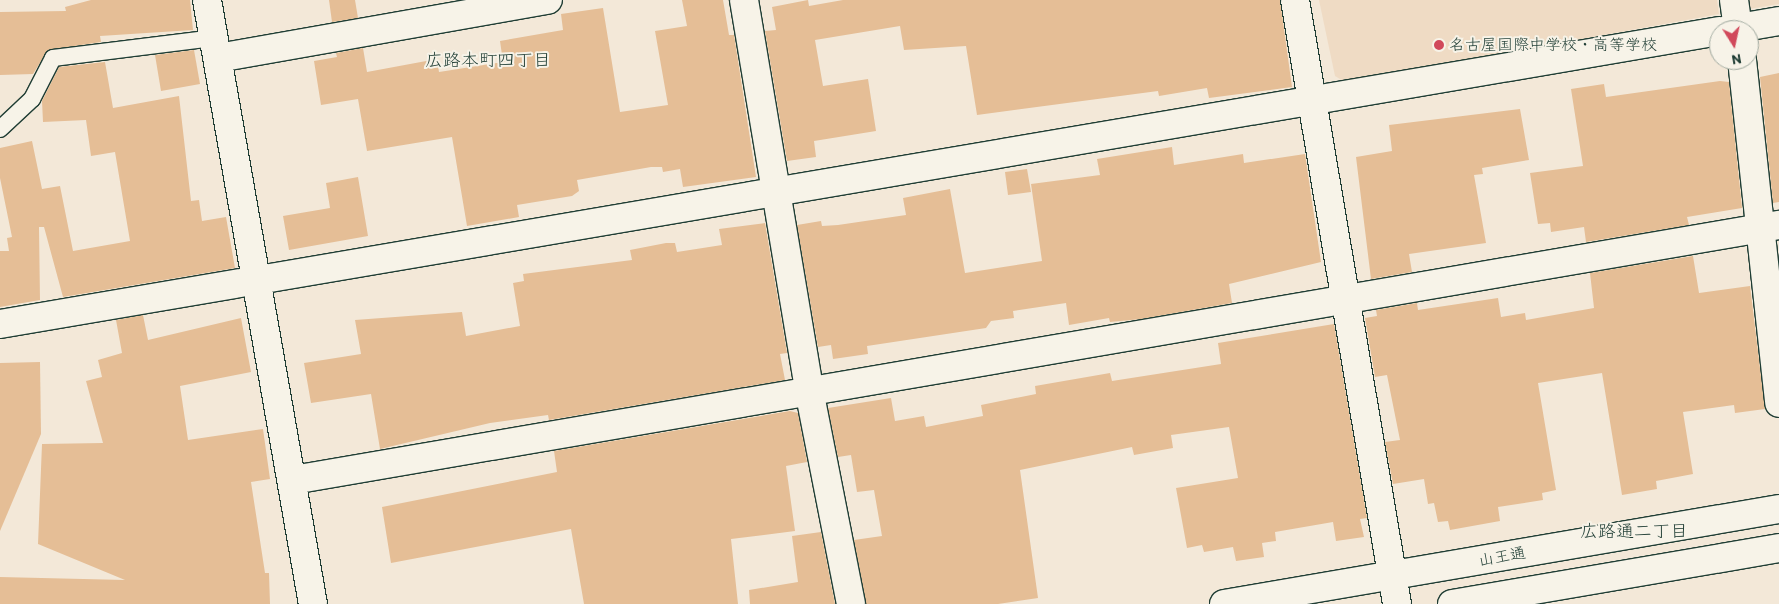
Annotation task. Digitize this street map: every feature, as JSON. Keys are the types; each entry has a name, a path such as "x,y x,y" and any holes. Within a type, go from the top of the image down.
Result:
{"street":[{"path":"207,0 293,480 313,604"},
{"path":"215,48 548,0"},
{"path":"744,0 810,395 851,604"},
{"path":"1295,0 1397,604"},
{"path":"1732,20 1734,0"},
{"path":"1759,25 1779,21"},
{"path":"0,324 1709,34"},
{"path":"1744,70 1770,227 1779,403"},
{"path":"293,480 810,395 1346,298 1770,227"},
{"name":"山王通","path":"1224,604 1779,509"},
{"path":"1452,604 1779,548"}],"lane":[{"path":"0,129 32,99 53,58 215,48"}],"shaded area":[{"name":"名古屋国際中学校・高等学校","path":"1319,0 1717,0 1719,14 1345,82 1335,76"},
{"path":"1748,0 1779,0 1779,4 1749,9"}],"building":[{"path":"91,0 190,0 193,30 100,36 101,42 48,50 33,74 0,75 0,12 66,11 65,7"},
{"path":"329,0 355,0 358,18 332,22"},
{"path":"682,0 723,0 729,35 734,35 756,177 683,187 680,169 663,172 662,167 651,167 577,180 579,191 572,196 517,205 519,217 467,226 452,137 367,151 358,99 321,105 314,61 337,57 336,53 363,48 367,72 437,59 439,72 503,62 500,41 563,30 561,14 603,8 620,112 668,105 655,31 687,26"},
{"path":"808,0 809,6 843,0 1280,0 1292,87 1209,98 1207,88 1159,96 1158,91 977,115 966,46 904,50 900,26 815,40 823,86 868,79 876,131 814,141 816,157 787,161 765,31 776,30 772,7"},
{"path":"194,50 200,84 161,91 155,55"},
{"path":"105,62 113,108 179,96 191,201 199,200 202,221 226,217 235,268 63,297 44,227 39,227 40,300 0,307 0,251 9,251 7,238 12,237 0,178 0,148 32,141 42,189 60,186 73,251 130,241 115,152 91,156 86,120 43,122 42,101 59,67"},
{"path":"1779,73 1779,202 1773,203 1760,77"},
{"path":"1720,81 1729,82 1742,208 1687,217 1689,225 1586,242 1584,227 1551,232 1550,223 1538,224 1530,173 1583,166 1571,89 1604,84 1606,97"},
{"path":"1520,109 1529,160 1482,168 1483,174 1474,175 1486,243 1409,254 1412,272 1371,279 1356,157 1392,151 1389,125"},
{"path":"1172,147 1174,165 1243,154 1244,163 1305,154 1321,262 1229,284 1232,303 1141,319 1110,322 1109,318 1069,325 1066,303 1013,311 1014,318 991,321 986,328 867,346 868,354 833,359 831,345 818,347 797,225 821,221 822,226 838,225 906,215 903,198 950,189 965,273 1042,261 1031,184 1100,175 1097,159"},
{"path":"1027,169 1031,192 1008,195 1005,172"},
{"path":"358,177 368,236 289,250 283,216 330,208 326,183"},
{"path":"765,223 787,353 780,354 785,380 549,420 548,415 490,423 380,449 371,394 311,403 304,363 361,354 355,320 462,312 466,336 520,326 513,283 524,281 523,274 632,260 630,250 666,243 675,243 677,252 722,245 719,229"},
{"path":"1693,256 1699,293 1750,286 1765,409 1735,413 1734,405 1683,412 1693,474 1656,481 1657,489 1622,495 1602,373 1538,383 1556,490 1542,493 1543,500 1498,507 1500,521 1450,530 1448,521 1438,522 1434,503 1428,504 1424,479 1393,484 1385,442 1400,440 1387,375 1375,377 1365,318 1377,316 1376,310 1417,303 1418,310 1498,298 1501,317 1525,313 1526,320 1594,308 1590,273"},
{"path":"143,315 148,340 241,318 251,372 180,386 188,440 263,429 270,479 251,482 265,573 269,573 270,604 0,604 0,577 125,580 38,544 42,444 103,443 86,381 102,377 98,360 122,353 116,320"},
{"path":"1334,324 1367,518 1360,519 1364,537 1336,541 1333,522 1275,532 1276,541 1262,543 1264,557 1236,561 1233,547 1204,552 1202,545 1187,548 1176,488 1238,478 1229,427 1171,435 1173,448 1134,455 1132,447 1020,470 1038,598 998,604 866,604 854,540 882,536 874,490 857,492 851,455 838,457 828,408 891,398 895,421 924,416 926,427 983,416 981,405 1036,394 1035,386 1110,373 1112,381 1221,364 1218,343"},
{"path":"40,362 41,434 0,531 0,363"},
{"path":"790,411 798,413 807,462 786,466 795,531 731,539 738,604 584,604 571,529 391,563 382,507 557,472 554,451"},
{"path":"821,532 835,604 750,604 749,590 798,582 792,536"}],"place":[{"name":"名古屋国際中学校・高等学校","path":"1439,45"}],"district":[{"name":"広路本町四丁目","path":"488,60"},
{"name":"広路通二丁目","path":"1634,531"}]}
